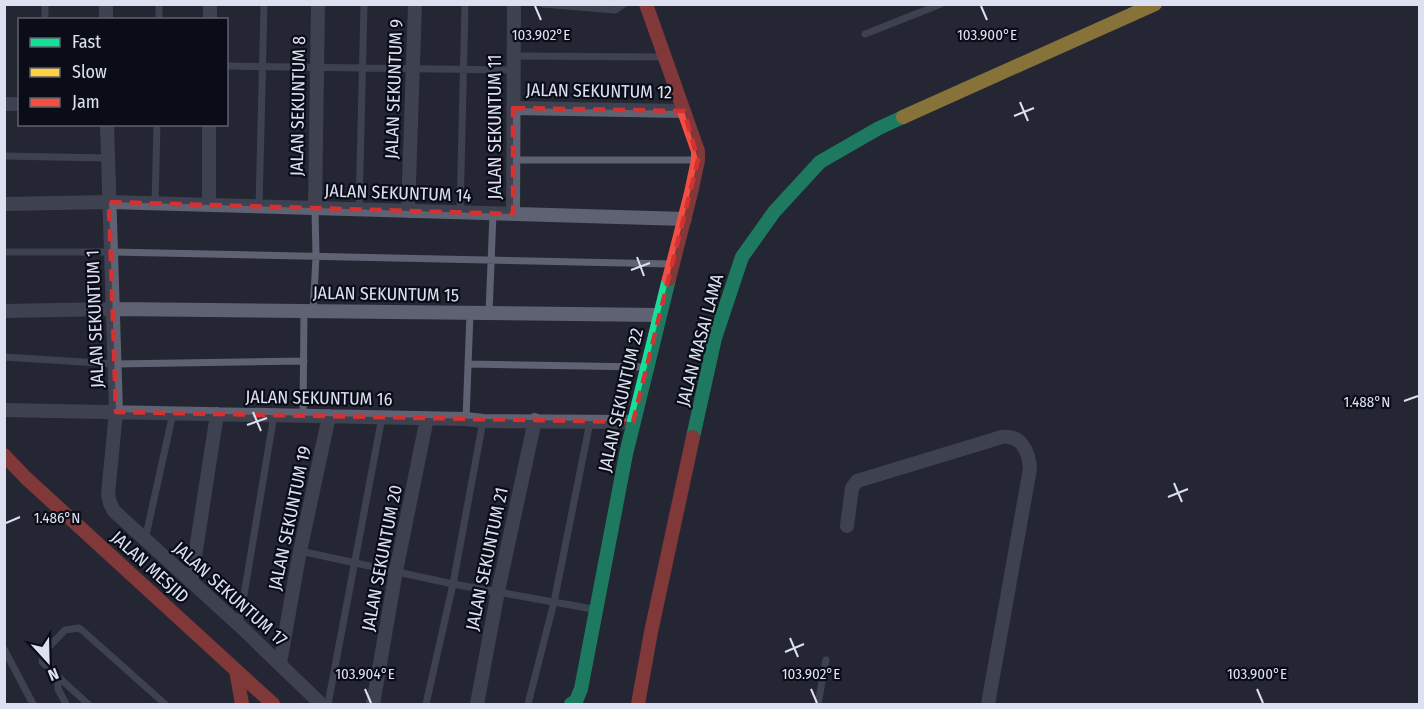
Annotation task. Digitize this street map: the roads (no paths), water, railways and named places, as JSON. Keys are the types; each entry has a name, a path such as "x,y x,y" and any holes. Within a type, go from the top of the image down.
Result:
{"main road":[{"name":"JALAN SEKUNTUM 22","path":"573,703 581,688 633,422 698,160 698,151 646,4"},
{"name":"JALAN MASAI LAMA","path":"639,705 651,632 716,338 742,257 774,212 820,162 879,128 1155,4"},
{"name":"JALAN MESJID","path":"4,455 26,478 273,705"},
{"path":"236,670 242,705"}],"street":[{"name":"JALAN SEKUNTUM 8","path":"315,208 318,4"},
{"name":"JALAN SEKUNTUM 9","path":"408,211 415,4"},
{"name":"JALAN SEKUNTUM 11","path":"513,214 514,4"},
{"name":"JALAN SEKUNTUM 12","path":"513,108 684,111"},
{"name":"JALAN SEKUNTUM 1","path":"107,126 116,412 108,494 114,510"},
{"path":"209,126 209,205"},
{"name":"JALAN SEKUNTUM 14","path":"4,204 109,202 685,219"},
{"name":"JALAN SEKUNTUM 15","path":"4,311 113,309 658,315"},
{"name":"JALAN SEKUNTUM 16","path":"4,410 483,421 633,422"},
{"path":"191,582 217,414"},
{"name":"JALAN SEKUNTUM 19","path":"280,663 300,551 329,416"},
{"name":"JALAN SEKUNTUM 20","path":"373,705 396,571 427,418"},
{"name":"JALAN SEKUNTUM 21","path":"477,705 498,591 535,420"},
{"path":"847,526 852,488 857,481 1002,437 1012,437 1022,444 1030,469 988,705"},
{"name":"JALAN SEKUNTUM 17","path":"114,510 280,663 321,705"}],"lane":[{"path":"259,207 264,4"},
{"path":"359,210 364,4"},
{"path":"460,213 465,4"},
{"path":"543,4 615,10 624,4"},
{"path":"865,34 941,4"},
{"path":"514,56 665,57"},
{"path":"228,66 513,70"},
{"path":"155,204 157,126"},
{"path":"4,156 107,159"},
{"path":"513,160 698,160"},
{"path":"303,416 304,361 316,257 315,208"},
{"path":"489,313 494,214"},
{"path":"4,252 112,252 672,264"},
{"path":"466,419 470,313"},
{"path":"4,357 115,363 304,361"},
{"path":"468,364 646,367"},
{"path":"145,540 172,413"},
{"path":"239,625 274,415"},
{"path":"327,705 382,417"},
{"path":"426,705 453,584 483,421"},
{"path":"528,705 554,602 590,422"},
{"path":"300,551 453,584 596,610"},
{"path":"88,705 42,662 42,655 63,631 79,628 165,705"},
{"path":"4,649 33,705"},
{"path":"818,705 826,660"},
{"path":"58,677 58,689 66,705"}]}
